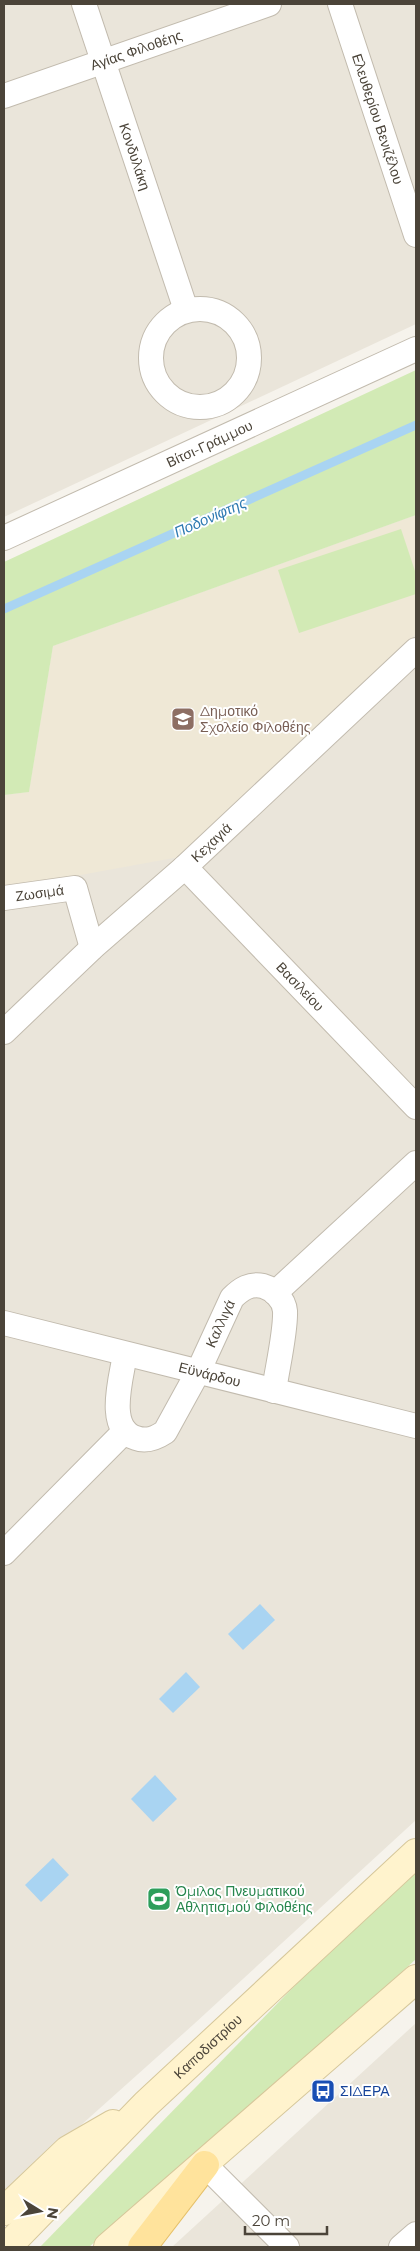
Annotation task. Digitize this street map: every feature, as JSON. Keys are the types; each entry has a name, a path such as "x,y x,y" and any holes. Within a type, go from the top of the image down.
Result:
{"main road":[{"name":"Καποδιστρίου","path":"7,2247 146,2104 416,1853"},
{"path":"108,2247 205,2165 416,1979"},
{"path":"4,2211 68,2150 146,2104"},
{"path":"142,2247 205,2165"}],"street":[{"name":"Κονδυλάκη","path":"84,4 186,310"},
{"name":"Αγίας Φιλοθέης","path":"4,96 269,4"},
{"name":"Ελευθερίου Βενιζέλου","path":"340,4 416,235"},
{"path":"202,308 218,311 232,319 242,331 248,347 249,363 245,379 236,392 223,401 207,407 191,407 175,401 163,391 154,377 150,361 152,344 159,329 171,317 186,310 202,308"},
{"name":"Βίτσι-Γράμμου","path":"4,538 416,349"},
{"path":"223,401 237,431"},
{"name":"Κεχαγιά","path":"4,1032 92,948 185,867 416,650"},
{"name":"Βασιλείου","path":"185,867 416,1108"},
{"name":"Ζωσιμά","path":"4,898 75,888 92,948"},
{"path":"274,1391 285,1309 276,1293 416,1163"},
{"name":"Καλλιγά","path":"125,1431 132,1437 150,1440 165,1432 198,1372 232,1298 248,1286 258,1285 276,1293"},
{"name":"Εϋνάρδου","path":"4,1323 416,1426"},
{"path":"4,1553 125,1431 117,1415 125,1354"},
{"path":"205,2165 287,2247"},
{"path":"401,2247 416,2234"}],"shaded area":[{"path":"4,4 416,4 416,324 4,517"},
{"path":"416,515 416,1820 194,2024 4,2194 4,795 29,792 53,646"},
{"name":"Δημοτικό Σχολείο Φιλοθέης","path":"416,515 416,634 179,857 4,889 4,795 29,792 53,646"},
{"path":"416,2023 416,2247 172,2247"}],"green space":[{"path":"416,370 416,515 53,646 29,792 4,795 4,562"},
{"path":"401,529 416,574 416,594 299,633 278,570"},
{"path":"416,1871 416,1959 329,2039 89,2247 40,2247 312,1968"}],"water":[{"path":"260,1604 275,1620 243,1650 228,1634"},
{"path":"186,1672 200,1687 173,1713 159,1699"},
{"path":"155,1775 177,1799 153,1822 131,1799"},
{"path":"53,1858 69,1875 41,1902 25,1885"}],"waterway":[{"name":"Ποδονίφτης","path":"4,609 416,425"}],"place":[{"name":"Δημοτικό Σχολείο Φιλοθέης","path":"183,719"},
{"name":"Όμιλος Πνευματικού Αθλητισμού Φιλοθέης","path":"159,1899"},
{"name":"ΣΙΔΕΡΑ","path":"323,2091"}]}
